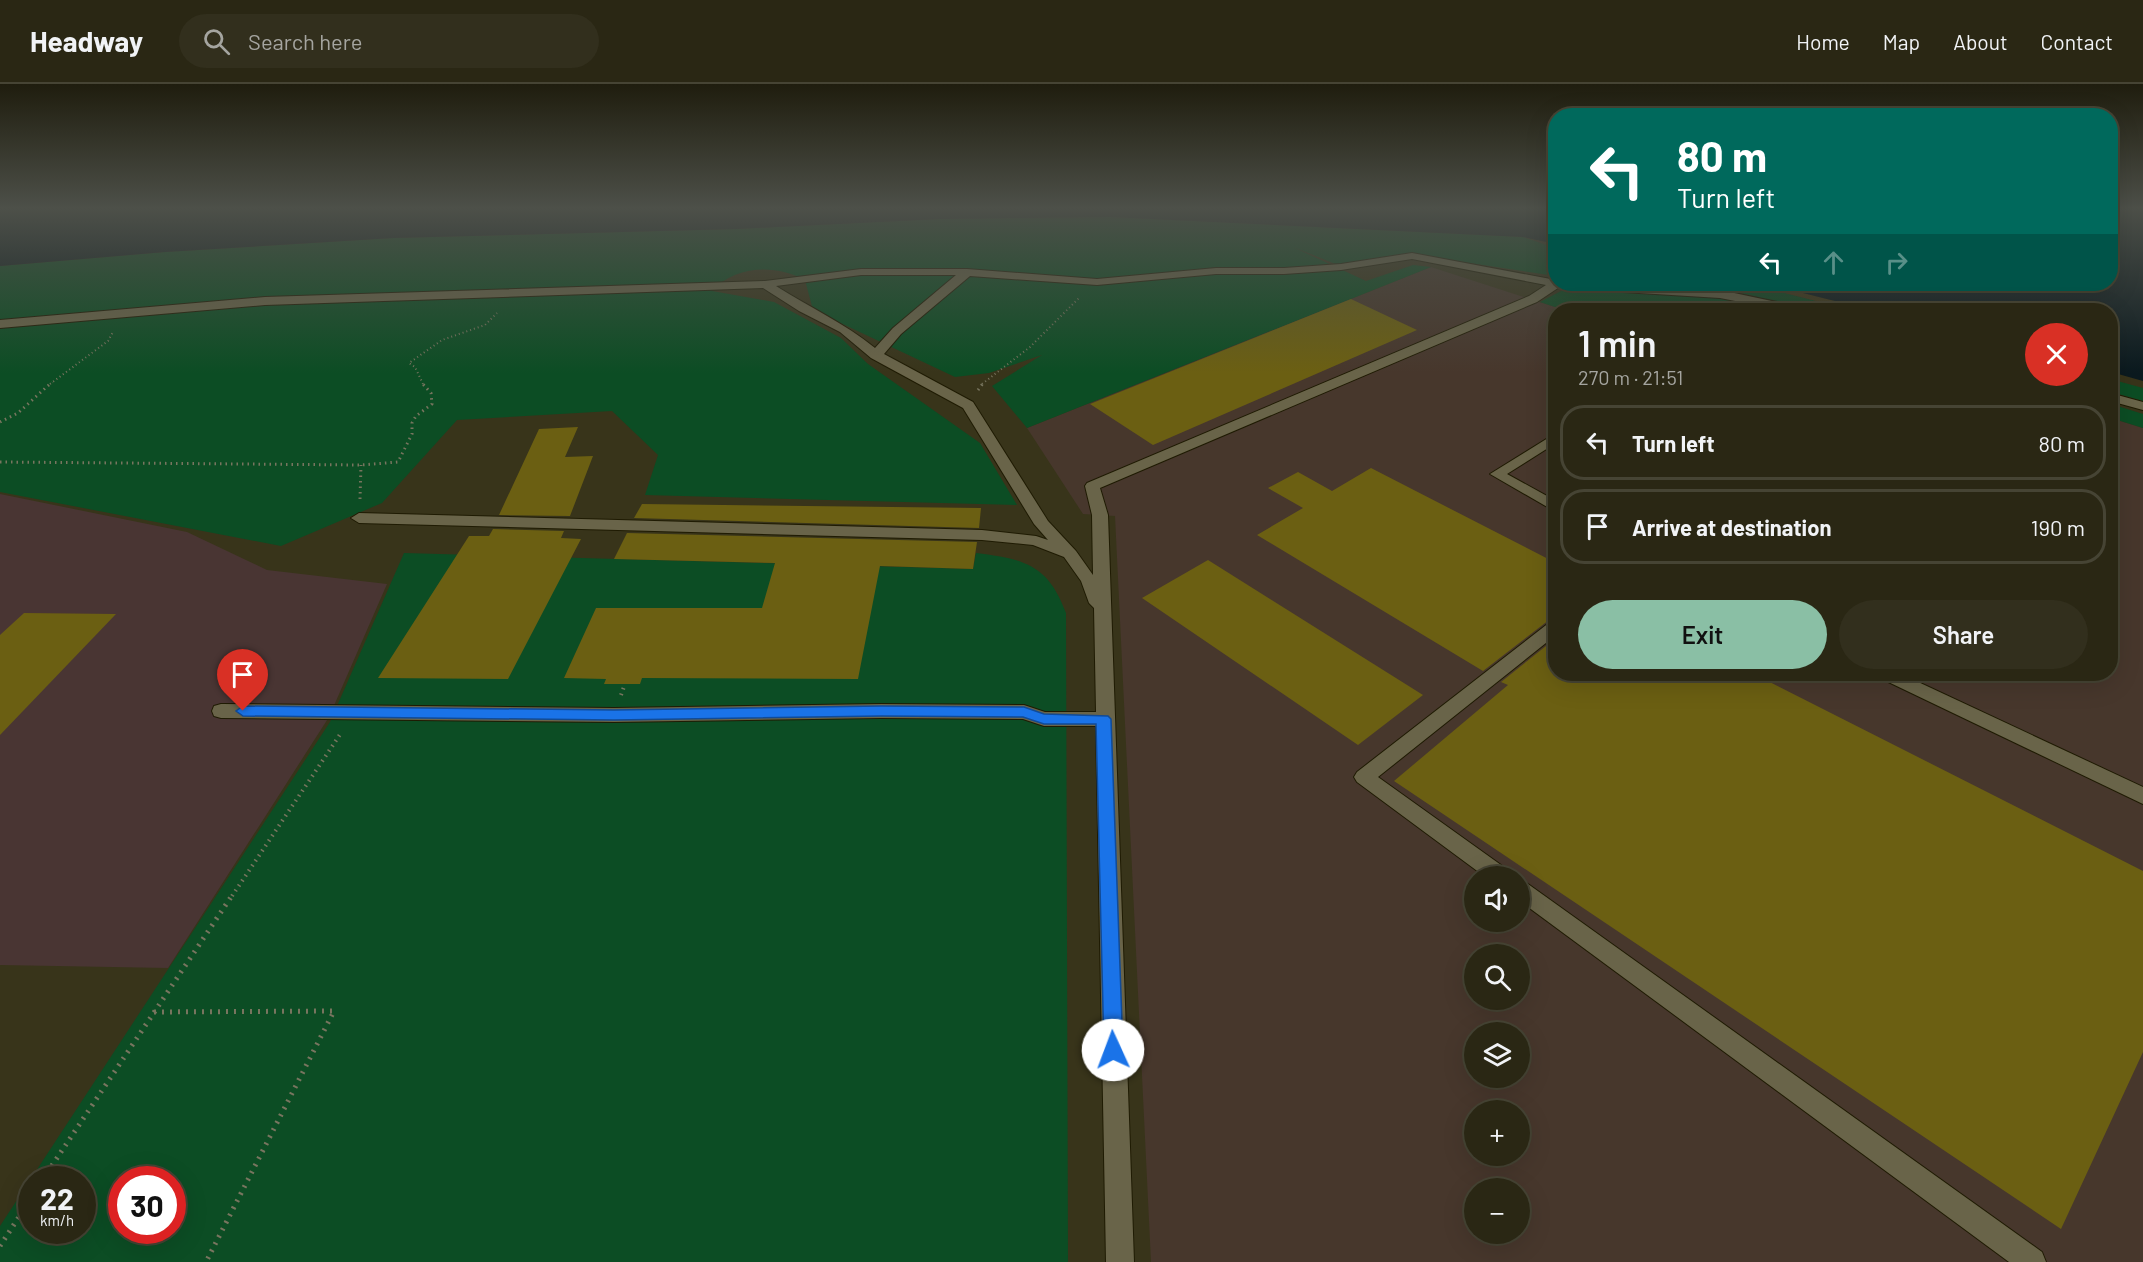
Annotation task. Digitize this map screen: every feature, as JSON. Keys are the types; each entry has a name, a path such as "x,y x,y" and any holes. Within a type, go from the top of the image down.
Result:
{"street":[{"path":"0,324 124,311 265,301 765,284 861,272 967,272 1097,282 1216,271 1284,271 1367,263"},
{"path":"1448,263 1548,282"},
{"path":"876,355 897,331 967,272"},
{"path":"765,284 803,308 844,329 876,355 968,405 1042,524 1070,554 1089,580 1102,619"},
{"path":"1120,1262 1103,719 1100,515 1092,486 1533,299 1548,289"},
{"path":"1671,291 1720,294 1763,303"},
{"path":"2118,399 2143,406"},
{"path":"1548,442 1497,474 1548,503"},
{"path":"359,518 982,535 1036,541 1070,554"},
{"path":"1486,866 1364,777 1548,632"},
{"path":"1901,681 2143,796"},
{"path":"221,711 614,715 881,711 1024,712 1044,719 1103,719"},
{"path":"1530,897 2032,1262"}],"path":[{"path":"968,405 982,384 1030,347 1097,282"},
{"path":"0,462 362,465 398,462 412,434 412,423 416,416 432,405 431,393 420,381 415,367 409,363 442,340 485,325 513,294"},
{"path":"0,422 18,413 42,390 108,341 124,311"},
{"path":"359,518 362,465"},
{"path":"52,1166 354,713"},
{"path":"153,1012 334,1011 206,1262"},
{"path":"0,1246 18,1218"}],"shaded area":[{"path":"0,263 36,263 0,266"},
{"path":"2118,263 2143,263 2143,381 2118,374 2118,303 1843,303 1795,291 2118,291"},
{"path":"1431,267 1548,305 1548,681 2118,681 2118,420 2143,428 2143,1262 1151,1262 1115,516 1083,514 1027,428"},
{"path":"1654,302 1708,303 1634,303"},
{"path":"0,494 187,532 267,570 387,584 329,717 168,968 0,965"}],"green space":[{"path":"36,263 1327,263 1366,281 1413,265 1431,267 1027,428 992,386 1042,355 989,373 955,377 813,310 805,280 781,271 744,272 721,282 712,291 774,302 841,338 868,364 980,443 1017,505 645,495 658,455 612,411 457,420 382,503 281,546 0,492 0,266"},
{"path":"1469,263 1548,263 1548,275"},
{"path":"1561,291 1588,291 1712,296 1742,303 1548,305 1540,302"},
{"path":"1733,291 1777,291 1825,303 1780,303"},
{"path":"2118,381 2143,388 2143,401 2118,394"},
{"path":"2118,406 2143,414 2143,428 2118,420"},
{"path":"404,553 973,569 976,553 1008,558 1032,567 1051,584 1059,597 1066,613 1068,1262 0,1262 0,1226 18,1199 18,1244 96,1244 96,1166 39,1166 330,722"}],"sand":[{"path":"1777,291 1795,291 1843,303 1825,303"}],"building":[{"path":"1351,299 1417,330 1153,445 1090,404"},
{"path":"578,427 565,457 593,456 570,516 499,515 539,429"},
{"path":"1371,468 1548,559 1548,621 1483,671 1257,535 1303,508 1268,488 1298,472 1332,491"},
{"path":"642,504 981,508 979,528 634,518"},
{"path":"493,529 564,531 561,538 581,539 508,679 378,678 469,536 489,536"},
{"path":"627,533 977,542 973,569 880,566 858,679 642,678 640,684 604,684 606,679 564,678 596,608 762,608 775,563 614,559"},
{"path":"1208,560 1423,695 1358,745 1142,598"},
{"path":"24,613 116,614 0,735 0,635"},
{"path":"1548,644 1548,681 1768,681 2143,871 2143,1052 2061,1229 1530,872 1530,866 1521,866 1394,781 1508,685 1501,682"}],"route":[{"path":"243,711 614,715 881,711 1024,712 1044,719 1103,719 1113,1050"}]}
